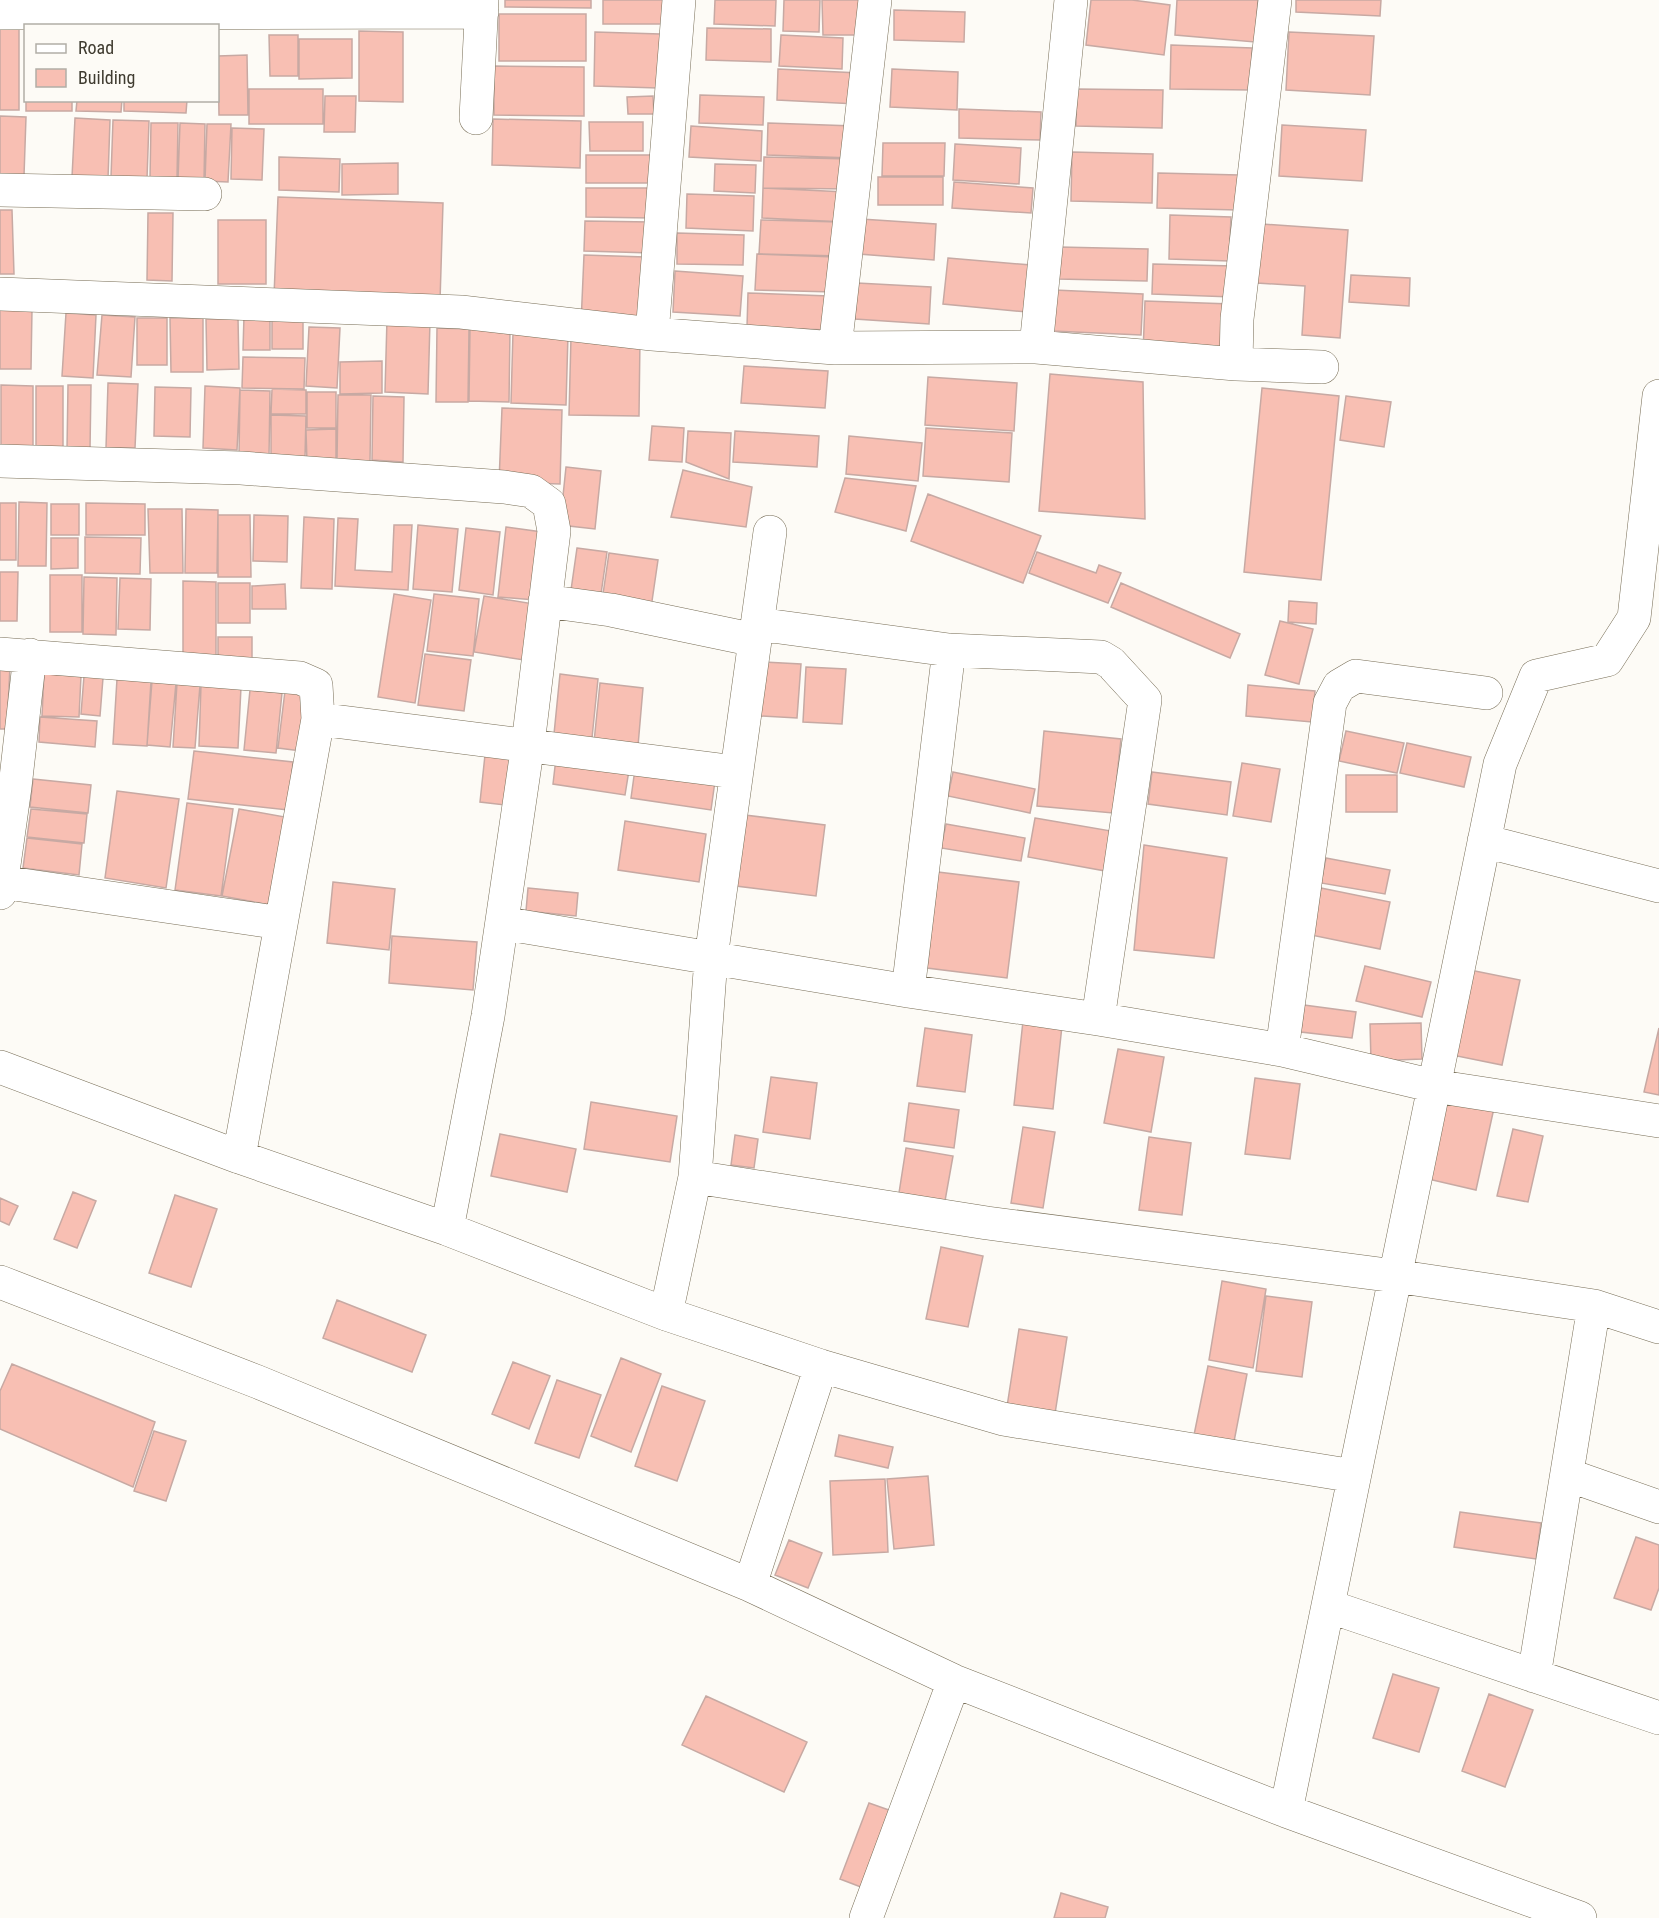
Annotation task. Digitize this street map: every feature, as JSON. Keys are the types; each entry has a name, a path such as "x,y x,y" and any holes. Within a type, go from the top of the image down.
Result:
{"street":[{"path":"652,334 679,0"},
{"path":"835,348 875,0"},
{"path":"1036,347 1071,0"},
{"path":"1236,364 1237,319 1275,0"},
{"path":"0,13 482,6 476,118"},
{"path":"0,190 205,194"},
{"path":"0,294 461,312 652,334 835,348 1036,347 1236,364 1322,368"},
{"path":"1286,1811 1500,764 1536,676 1607,660 1634,618 1659,396"},
{"path":"0,461 242,468 504,487 531,491 549,504 554,531 528,744 488,1016 447,1229"},
{"path":"666,1314 695,1177 711,958 770,532"},
{"path":"545,601 756,632 949,650 1101,657 1111,663 1145,700 1098,1019"},
{"path":"908,991 949,650"},
{"path":"239,1157 318,719 316,685 300,678 15,655 15,787 1,888 281,923"},
{"path":"1282,1050 1330,703 1339,687 1356,676 1486,693"},
{"path":"318,719 736,772"},
{"path":"1484,841 1659,886"},
{"path":"502,923 908,991 1098,1019 1282,1050 1434,1086 1659,1121"},
{"path":"0,1066 239,1157 447,1229 666,1314 821,1366 1004,1419 1354,1476"},
{"path":"695,1177 987,1223 1395,1276 1594,1306 1659,1327"},
{"path":"0,1282 258,1382 750,1585 954,1681 1286,1811 1580,1918"},
{"path":"1534,1676 1594,1306"},
{"path":"750,1585 821,1366"},
{"path":"1568,1475 1659,1507"},
{"path":"1328,1606 1659,1718"},
{"path":"866,1918 954,1681"}],"building":[{"path":"505,0 591,0 591,8 505,7"},
{"path":"603,0 670,0 670,24 603,24"},
{"path":"715,0 776,0 775,26 714,24"},
{"path":"784,0 820,0 819,32 783,31"},
{"path":"822,0 864,0 864,35 823,35"},
{"path":"1091,0 1132,0 1170,5 1164,55 1086,45"},
{"path":"1177,0 1258,0 1255,42 1175,35"},
{"path":"1296,0 1381,0 1380,16 1296,12"},
{"path":"894,10 965,12 964,42 894,40"},
{"path":"499,14 586,14 586,61 499,61"},
{"path":"0,18 19,18 19,110 0,110"},
{"path":"707,28 771,29 771,62 706,60"},
{"path":"359,31 403,32 403,102 359,101"},
{"path":"595,32 660,34 658,88 594,86"},
{"path":"1289,32 1374,36 1370,95 1286,90"},
{"path":"269,35 298,35 298,76 270,76"},
{"path":"781,35 843,38 842,69 779,66"},
{"path":"299,39 352,39 352,78 299,79"},
{"path":"1171,45 1252,48 1251,90 1170,89"},
{"path":"247,55 248,115 219,115 219,56"},
{"path":"494,66 584,67 584,116 494,115"},
{"path":"778,69 859,73 857,104 777,100"},
{"path":"892,69 958,72 957,110 890,107"},
{"path":"249,89 323,89 323,124 249,124"},
{"path":"1077,89 1163,90 1162,128 1076,126"},
{"path":"700,95 764,97 763,125 699,123"},
{"path":"325,96 356,96 355,132 324,132"},
{"path":"653,96 654,114 628,114 627,97"},
{"path":"26,102 72,102 72,111 26,111"},
{"path":"77,102 122,102 121,112 76,111"},
{"path":"124,102 187,102 186,113 124,111"},
{"path":"959,109 1041,112 1040,140 959,138"},
{"path":"0,116 26,117 24,176 0,175"},
{"path":"75,118 110,120 108,179 72,177"},
{"path":"493,119 581,121 580,168 492,165"},
{"path":"113,120 149,121 147,179 111,177"},
{"path":"589,122 643,122 643,151 590,151"},
{"path":"151,123 178,123 177,179 150,179"},
{"path":"180,123 205,124 204,181 178,180"},
{"path":"768,123 854,126 852,158 767,155"},
{"path":"207,124 231,124 228,182 205,181"},
{"path":"1282,125 1366,130 1362,181 1279,176"},
{"path":"691,126 762,131 761,161 689,157"},
{"path":"232,128 264,129 262,180 231,179"},
{"path":"883,143 945,143 944,176 882,176"},
{"path":"955,144 1021,148 1019,184 953,180"},
{"path":"1072,152 1153,154 1152,203 1071,201"},
{"path":"586,155 656,155 656,183 586,183"},
{"path":"279,157 340,159 339,192 279,190"},
{"path":"764,157 851,159 850,189 763,188"},
{"path":"398,163 398,194 342,195 342,164"},
{"path":"715,164 756,165 755,193 714,191"},
{"path":"1158,173 1239,175 1238,210 1157,208"},
{"path":"878,177 943,177 943,205 878,205"},
{"path":"954,182 1033,188 1031,213 952,208"},
{"path":"586,188 653,188 652,218 586,217"},
{"path":"763,188 846,192 845,222 762,218"},
{"path":"687,194 754,196 753,231 686,228"},
{"path":"278,197 443,203 440,301 274,296"},
{"path":"0,210 12,210 14,274 0,274"},
{"path":"148,213 173,213 172,281 147,280"},
{"path":"1170,215 1231,217 1229,261 1169,259"},
{"path":"861,219 936,224 934,260 859,254"},
{"path":"218,220 266,220 266,284 218,284"},
{"path":"761,220 840,222 839,256 759,254"},
{"path":"585,221 651,222 651,253 584,251"},
{"path":"1262,224 1348,230 1340,338 1302,335 1305,286 1257,283"},
{"path":"677,233 744,235 743,265 677,264"},
{"path":"1059,247 1148,249 1147,281 1058,279"},
{"path":"757,254 835,257 835,292 755,290"},
{"path":"584,255 645,257 643,326 581,324"},
{"path":"948,258 1031,265 1027,312 943,304"},
{"path":"1153,264 1233,266 1232,297 1152,294"},
{"path":"675,271 743,276 740,316 673,312"},
{"path":"1351,275 1410,278 1409,306 1349,302"},
{"path":"857,283 931,287 929,324 855,319"},
{"path":"1054,290 1143,294 1141,335 1052,331"},
{"path":"748,293 829,296 828,330 747,327"},
{"path":"1145,301 1231,304 1228,356 1143,353"},
{"path":"0,308 32,309 31,369 0,369"},
{"path":"272,312 303,312 303,349 272,349"},
{"path":"66,313 96,315 93,378 62,376"},
{"path":"102,315 135,317 131,377 97,375"},
{"path":"244,316 270,316 270,350 243,350"},
{"path":"137,318 167,318 167,365 137,365"},
{"path":"170,318 203,318 203,372 171,372"},
{"path":"238,318 239,369 207,370 206,319"},
{"path":"387,319 430,321 428,394 385,392"},
{"path":"309,327 340,328 337,388 306,386"},
{"path":"437,328 469,329 468,402 436,402"},
{"path":"470,328 510,329 509,402 469,401"},
{"path":"513,332 568,334 566,405 511,403"},
{"path":"571,337 640,338 639,416 569,415"},
{"path":"243,357 305,358 304,389 242,388"},
{"path":"382,361 382,393 340,394 340,362"},
{"path":"744,366 828,371 825,408 741,403"},
{"path":"1050,374 1143,382 1145,519 1039,511"},
{"path":"928,377 1017,383 1014,431 925,425"},
{"path":"108,383 138,384 135,448 106,448"},
{"path":"1,385 33,386 33,451 1,451"},
{"path":"68,385 91,385 90,450 67,450"},
{"path":"36,386 63,386 63,450 36,450"},
{"path":"205,386 240,388 237,450 203,448"},
{"path":"155,387 191,388 190,437 154,436"},
{"path":"1262,388 1339,396 1321,580 1244,572"},
{"path":"272,389 306,390 306,414 271,414"},
{"path":"240,390 270,391 269,457 239,457"},
{"path":"307,392 336,392 336,428 307,428"},
{"path":"338,395 371,395 370,462 337,462"},
{"path":"373,396 404,397 403,462 372,460"},
{"path":"1346,396 1391,402 1384,447 1340,440"},
{"path":"502,408 562,410 560,484 499,482"},
{"path":"271,415 306,416 305,457 271,457"},
{"path":"652,426 684,428 682,462 649,460"},
{"path":"926,428 1012,433 1009,482 923,476"},
{"path":"336,429 336,462 307,463 306,430"},
{"path":"688,431 731,433 729,479 686,462"},
{"path":"735,431 819,436 817,467 733,462"},
{"path":"849,436 922,443 918,481 846,474"},
{"path":"566,467 601,471 595,529 560,525"},
{"path":"683,470 752,487 746,527 671,517"},
{"path":"845,478 916,486 906,531 835,512"},
{"path":"928,494 1041,536 1023,583 911,541"},
{"path":"19,502 47,503 46,566 18,566"},
{"path":"0,503 16,503 16,560 0,560"},
{"path":"86,503 145,504 145,535 86,535"},
{"path":"51,504 79,504 79,535 51,535"},
{"path":"148,509 182,509 183,573 150,573"},
{"path":"186,509 218,510 217,573 185,573"},
{"path":"218,515 250,515 251,577 218,577"},
{"path":"254,515 288,516 287,562 253,561"},
{"path":"304,517 334,519 332,589 301,588"},
{"path":"338,518 358,519 355,570 392,572 394,525 412,525 408,590 335,586"},
{"path":"418,525 458,529 452,592 413,589"},
{"path":"506,527 542,532 535,600 498,597"},
{"path":"466,528 500,532 493,595 459,590"},
{"path":"85,537 141,538 140,574 85,573"},
{"path":"51,538 78,538 78,568 51,569"},
{"path":"577,548 607,552 600,601 570,597"},
{"path":"1037,552 1096,573 1099,565 1121,573 1108,603 1029,573"},
{"path":"609,553 658,560 651,608 602,601"},
{"path":"0,572 18,572 17,621 0,621"},
{"path":"50,575 82,575 82,632 50,632"},
{"path":"84,577 117,578 116,635 83,634"},
{"path":"120,578 151,579 150,630 118,629"},
{"path":"183,581 216,582 216,656 183,656"},
{"path":"218,583 250,583 250,623 218,623"},
{"path":"1121,583 1240,634 1230,658 1111,607"},
{"path":"285,584 286,609 252,609 252,586"},
{"path":"394,594 431,600 415,703 378,697"},
{"path":"434,594 479,599 473,656 427,651"},
{"path":"484,596 534,604 524,660 474,652"},
{"path":"1289,601 1317,603 1316,624 1288,622"},
{"path":"1280,621 1313,629 1299,684 1265,675"},
{"path":"218,637 252,637 252,666 218,666"},
{"path":"425,654 471,660 464,711 418,705"},
{"path":"764,662 801,664 797,718 761,716"},
{"path":"0,666 10,666 7,729 0,729"},
{"path":"806,667 846,669 842,724 803,722"},
{"path":"44,674 81,676 79,717 42,716"},
{"path":"560,674 598,679 592,738 554,734"},
{"path":"84,676 103,678 100,716 81,714"},
{"path":"117,679 151,681 147,746 113,744"},
{"path":"152,681 176,683 170,747 147,745"},
{"path":"177,683 200,685 195,748 173,747"},
{"path":"600,683 643,688 638,746 594,742"},
{"path":"201,685 241,687 238,748 199,746"},
{"path":"1248,685 1315,691 1312,722 1246,716"},
{"path":"250,690 282,693 276,753 244,750"},
{"path":"285,691 309,694 301,751 278,748"},
{"path":"40,717 97,721 95,747 39,742"},
{"path":"1044,731 1121,739 1113,813 1037,806"},
{"path":"1346,731 1404,743 1397,773 1339,761"},
{"path":"1407,743 1471,757 1464,787 1400,773"},
{"path":"194,751 293,762 288,810 188,799"},
{"path":"485,755 510,758 505,805 480,802"},
{"path":"556,758 629,770 625,795 553,784"},
{"path":"1242,763 1280,769 1271,822 1233,816"},
{"path":"635,769 715,781 711,810 631,798"},
{"path":"953,772 1035,789 1030,813 948,796"},
{"path":"1152,772 1231,782 1227,815 1148,804"},
{"path":"1346,775 1397,775 1397,812 1346,812"},
{"path":"33,779 91,785 88,813 30,807"},
{"path":"117,791 179,799 166,888 105,878"},
{"path":"187,803 233,809 221,896 175,890"},
{"path":"31,809 87,814 84,843 27,837"},
{"path":"239,809 285,817 270,905 222,896"},
{"path":"745,815 825,825 816,896 736,886"},
{"path":"1035,818 1117,832 1111,872 1028,857"},
{"path":"625,821 706,834 699,882 618,870"},
{"path":"946,824 1025,838 1021,861 941,848"},
{"path":"27,838 82,844 79,875 23,868"},
{"path":"1144,845 1227,858 1214,958 1134,950"},
{"path":"1326,858 1390,870 1385,894 1321,883"},
{"path":"938,872 1019,882 1007,978 927,968"},
{"path":"333,882 395,889 389,950 327,943"},
{"path":"528,888 578,893 576,916 526,911"},
{"path":"1321,888 1390,902 1380,949 1311,935"},
{"path":"392,936 477,942 473,990 389,983"},
{"path":"1365,966 1431,982 1422,1017 1356,1001"},
{"path":"1470,970 1520,980 1502,1065 1452,1055"},
{"path":"1304,1005 1356,1012 1352,1038 1301,1032"},
{"path":"1023,1021 1062,1026 1053,1109 1014,1105"},
{"path":"1421,1023 1422,1059 1371,1061 1370,1024"},
{"path":"925,1028 972,1035 965,1092 917,1086"},
{"path":"1659,1028 1659,1095 1644,1092"},
{"path":"1118,1049 1164,1057 1151,1132 1104,1123"},
{"path":"771,1077 817,1083 810,1139 763,1132"},
{"path":"1255,1078 1300,1084 1290,1159 1245,1154"},
{"path":"1446,1097 1494,1108 1476,1190 1428,1179"},
{"path":"591,1102 677,1116 670,1162 584,1149"},
{"path":"909,1103 959,1110 954,1148 904,1141"},
{"path":"1023,1127 1055,1132 1043,1208 1011,1203"},
{"path":"1513,1129 1543,1136 1528,1202 1497,1196"},
{"path":"500,1134 576,1149 567,1192 491,1176"},
{"path":"735,1135 758,1139 754,1168 731,1165"},
{"path":"1149,1137 1191,1143 1182,1215 1139,1210"},
{"path":"906,1148 953,1156 945,1201 899,1193"},
{"path":"73,1192 96,1201 77,1248 54,1239"},
{"path":"175,1195 217,1209 191,1287 149,1273"},
{"path":"0,1198 18,1206 9,1225 0,1221"},
{"path":"941,1247 983,1256 968,1327 926,1319"},
{"path":"1222,1281 1266,1289 1253,1368 1209,1360"},
{"path":"1266,1296 1312,1302 1302,1377 1256,1371"},
{"path":"337,1300 426,1335 412,1372 323,1338"},
{"path":"1019,1329 1067,1337 1054,1420 1006,1413"},
{"path":"621,1358 661,1374 631,1452 591,1436"},
{"path":"513,1362 550,1376 529,1429 492,1414"},
{"path":"12,1364 155,1422 133,1487 0,1429 0,1391"},
{"path":"1208,1366 1247,1374 1233,1447 1193,1440"},
{"path":"557,1380 601,1395 579,1458 535,1443"},
{"path":"662,1386 705,1401 677,1481 635,1466"},
{"path":"154,1431 186,1441 166,1501 134,1491"},
{"path":"839,1435 893,1447 888,1468 835,1456"},
{"path":"928,1476 934,1545 894,1549 887,1479"},
{"path":"885,1479 888,1552 833,1555 830,1481"},
{"path":"1460,1512 1541,1523 1536,1559 1454,1547"},
{"path":"1636,1537 1659,1545 1659,1588 1651,1610 1614,1598"},
{"path":"789,1540 822,1553 808,1588 775,1575"},
{"path":"1393,1674 1439,1688 1419,1752 1373,1738"},
{"path":"1489,1694 1533,1710 1505,1787 1462,1771"},
{"path":"706,1696 807,1742 784,1792 682,1745"},
{"path":"869,1803 903,1815 874,1892 840,1879"},
{"path":"1061,1893 1108,1907 1105,1918 1054,1918"}]}
